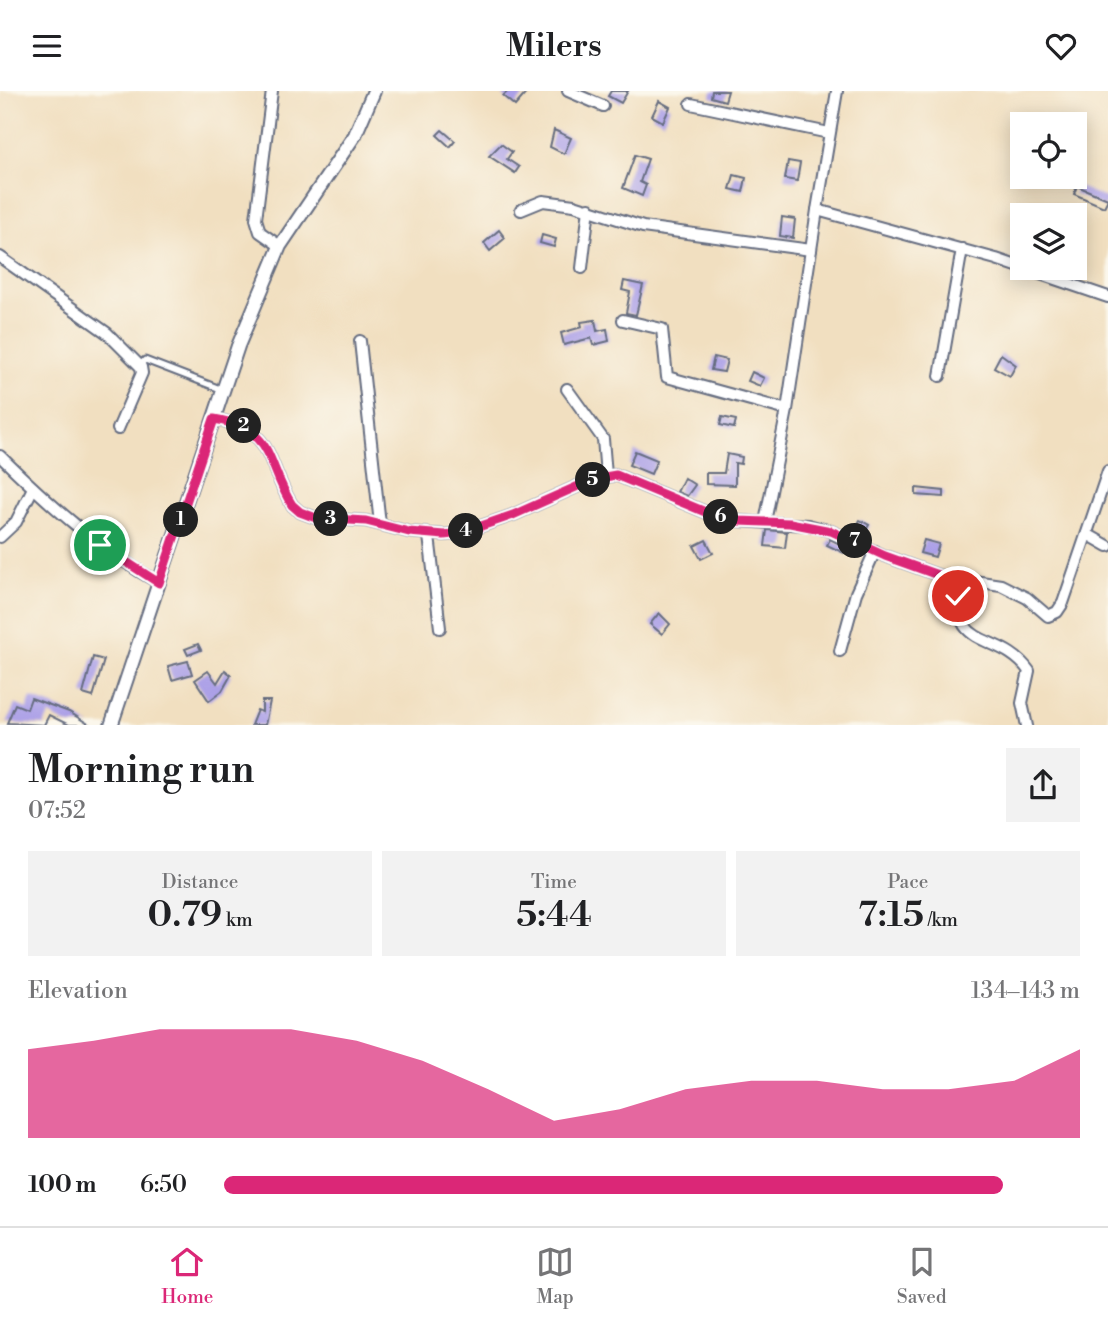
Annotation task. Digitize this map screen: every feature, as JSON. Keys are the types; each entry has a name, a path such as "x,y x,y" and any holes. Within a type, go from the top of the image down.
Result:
{"street":[{"path":"272,91 256,219 260,232 280,246"},
{"path":"111,725 238,346 280,246 355,135 374,91"},
{"path":"568,91 603,106"},
{"path":"765,522 787,410 837,91"},
{"path":"691,104 829,132"},
{"path":"521,210 543,201 589,208 643,227 811,250"},
{"path":"582,268 589,208"},
{"path":"817,210 962,249 1108,297"},
{"path":"940,376 962,249"},
{"path":"0,257 107,333 140,366 142,373 118,429"},
{"path":"623,320 662,329 667,377 787,410"},
{"path":"359,341 380,524"},
{"path":"567,389 603,439 606,475"},
{"path":"214,419 241,424 252,432 264,445 287,496 300,512 316,518 380,524 429,535 461,533 606,475 616,475 715,516 790,523 831,531 960,583 974,581 1001,585 1027,598 1044,614 1053,615 1062,603 1108,471"},
{"path":"0,456 56,511 100,545 159,583"},
{"path":"0,537 16,522 33,488"},
{"path":"1087,534 1108,546"},
{"path":"429,535 440,628"},
{"path":"840,651 856,593 875,551"},
{"path":"960,583 957,609 960,621 976,635 1016,658 1029,671 1022,703 1027,725"}],"lane":[{"path":"140,366 145,360 223,390"}],"building":[{"path":"508,91 528,91 515,106 503,96"},
{"path":"611,91 628,91 621,103 608,96"},
{"path":"712,91 728,91 725,101 711,97"},
{"path":"659,101 670,107 663,122 652,116"},
{"path":"442,130 455,141 450,147 437,135"},
{"path":"554,130 571,138 564,154 550,147"},
{"path":"501,144 512,152 507,159 519,167 515,173 489,156"},
{"path":"635,155 648,159 640,182 646,185 642,196 623,188"},
{"path":"788,161 800,163 797,181 785,179"},
{"path":"734,175 746,178 743,192 730,189"},
{"path":"1076,189 1084,189 1108,199 1104,207 1074,194"},
{"path":"782,217 795,219 793,238 780,236"},
{"path":"499,230 505,238 490,251 484,243"},
{"path":"542,235 556,239 554,247 540,243"},
{"path":"624,281 643,285 636,315 626,313 630,292 622,290"},
{"path":"595,320 597,331 607,329 609,341 593,345 591,338 564,345 561,333 582,327 581,322"},
{"path":"1001,354 1016,365 1010,376 994,367"},
{"path":"714,357 727,360 724,372 711,370"},
{"path":"752,372 764,378 760,386 748,381"},
{"path":"722,417 736,420 734,428 720,425"},
{"path":"635,451 657,460 651,474 629,465"},
{"path":"727,454 742,457 741,464 735,463 735,485 706,484 706,473 724,473"},
{"path":"684,478 695,485 687,496 677,492"},
{"path":"916,488 944,491 944,497 916,495"},
{"path":"860,520 869,525 862,537 853,532"},
{"path":"767,530 787,532 785,548 765,546"},
{"path":"830,539 848,548 844,553 827,545"},
{"path":"706,540 713,553 701,559 694,546"},
{"path":"924,540 939,544 935,557 920,553"},
{"path":"659,613 670,624 662,634 650,624"},
{"path":"198,644 201,650 188,655 185,649"},
{"path":"93,657 104,660 93,697 83,694"},
{"path":"188,661 192,674 172,680 168,666"},
{"path":"225,670 231,675 222,691 209,701 195,680 208,671 217,683"},
{"path":"31,698 69,712 90,725 69,725 49,715 44,725 7,723 15,704 27,709"},
{"path":"262,701 270,701 265,725 251,725 257,710 262,712"}],"route":[{"path":"100,545 159,583 214,419 241,424 252,432 264,445 292,505 300,512 316,518 366,521 429,535 461,533 513,515 594,479 616,475 691,509 715,516 739,521 808,525 831,531 885,556 960,583 958,596"}]}
